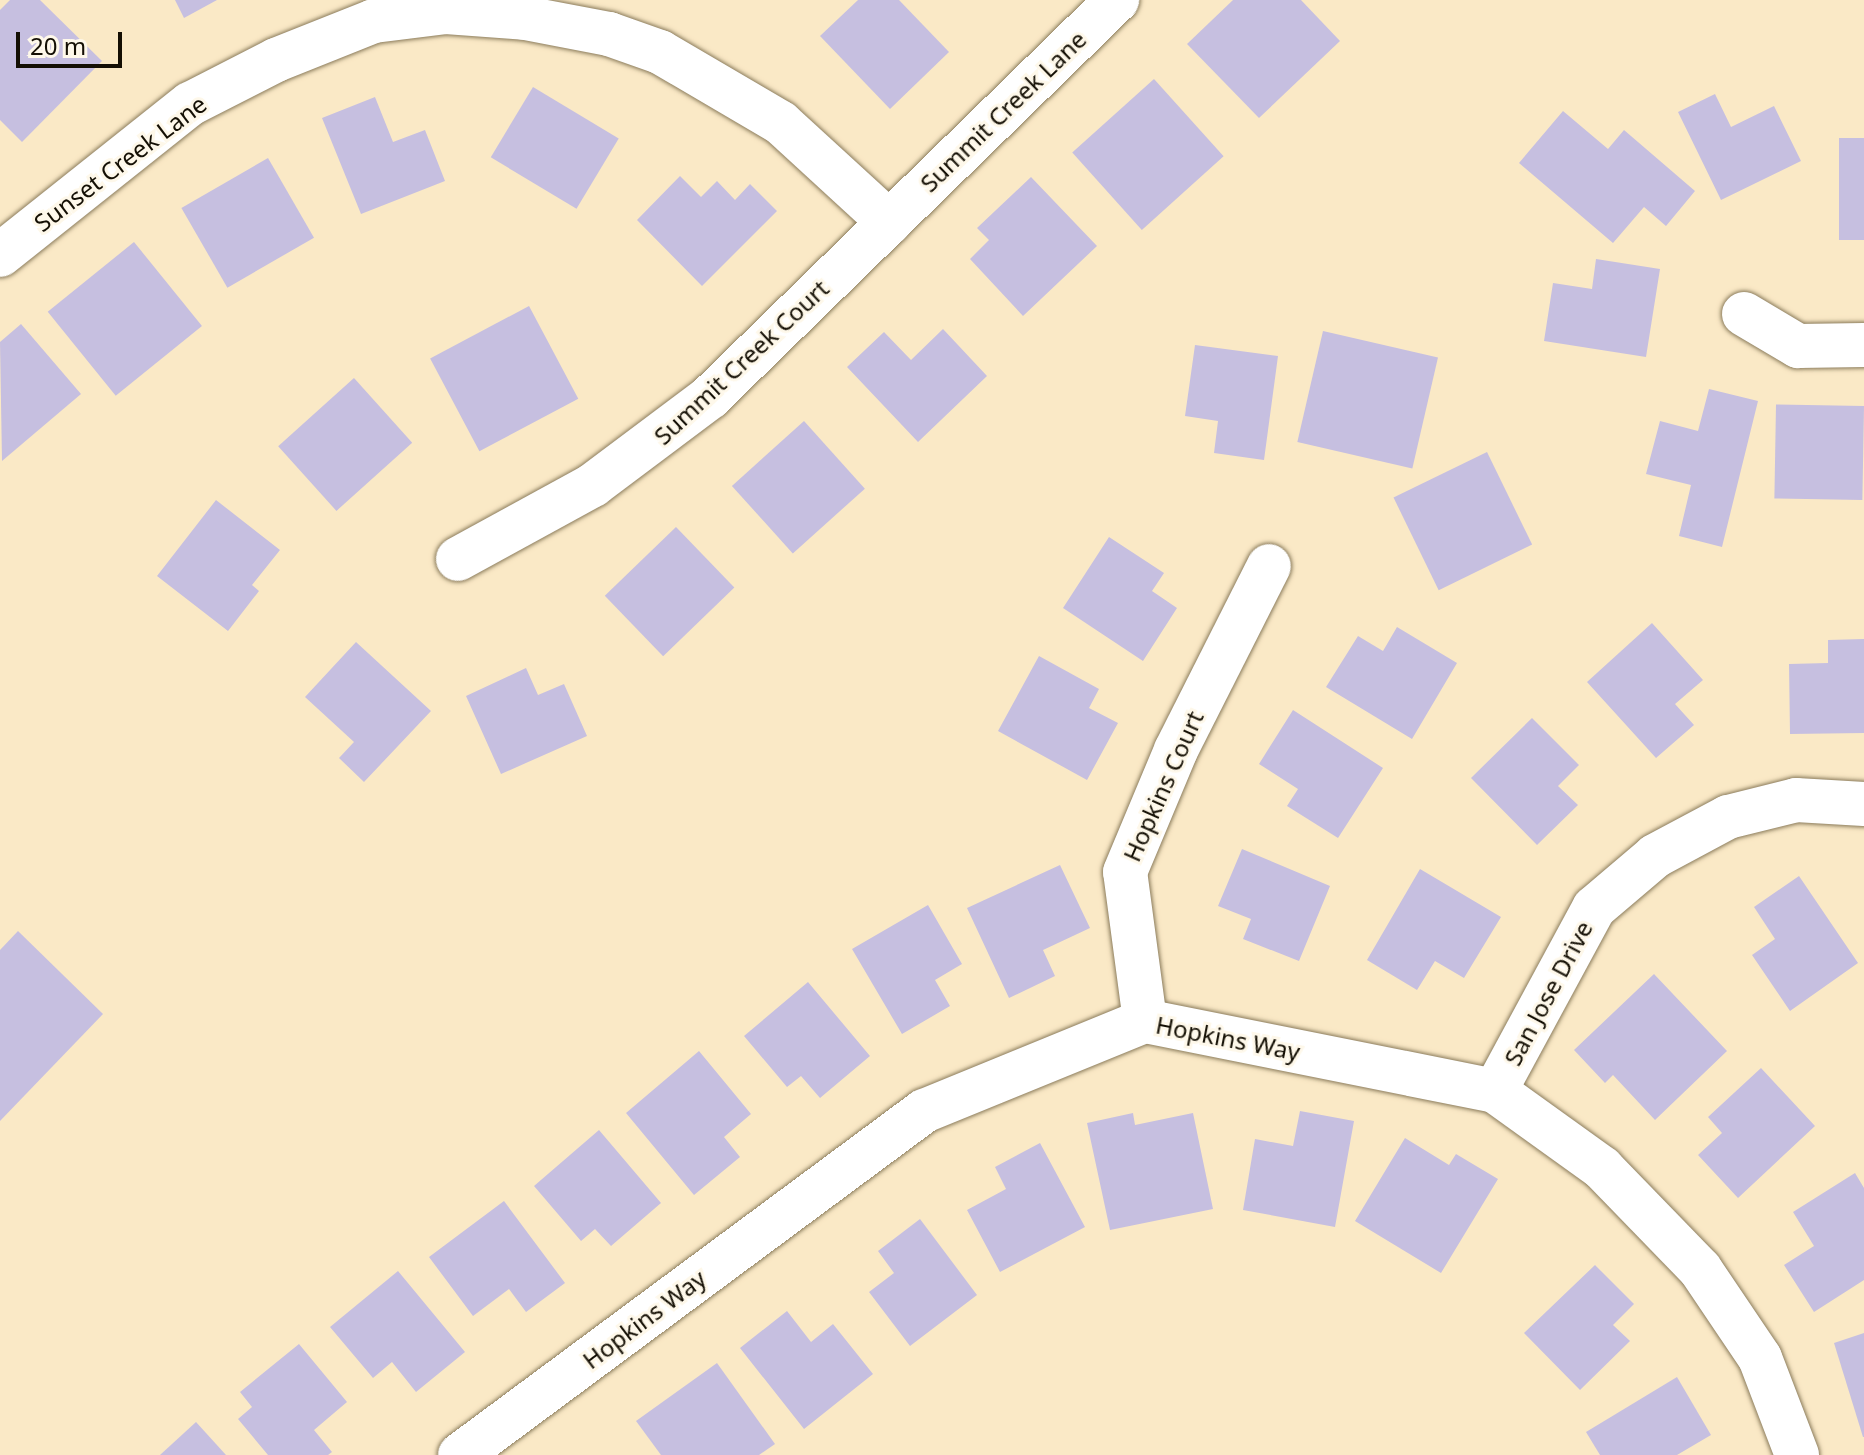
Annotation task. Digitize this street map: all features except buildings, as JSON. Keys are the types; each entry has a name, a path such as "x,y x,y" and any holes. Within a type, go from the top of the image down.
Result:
{"street":[{"name":"Summit Creek Lane","path":"889,222 1117,0"},
{"name":"Sunset Creek Lane","path":"3,248 190,104 276,60 374,21 446,12 539,20 660,52 781,123 889,222"},
{"name":"Summit Creek Court","path":"458,559 651,446 889,222"},
{"path":"1744,314 1798,346 1864,345"},
{"name":"Hopkins Court","path":"1145,1021 1125,872 1176,750 1269,566"},
{"name":"San Jose Drive","path":"1495,1091 1594,908 1655,856 1741,813 1796,800 1864,804"},
{"name":"Hopkins Way","path":"460,1455 924,1111 1145,1021 1495,1091 1602,1168 1700,1269 1760,1358 1797,1455"}]}
